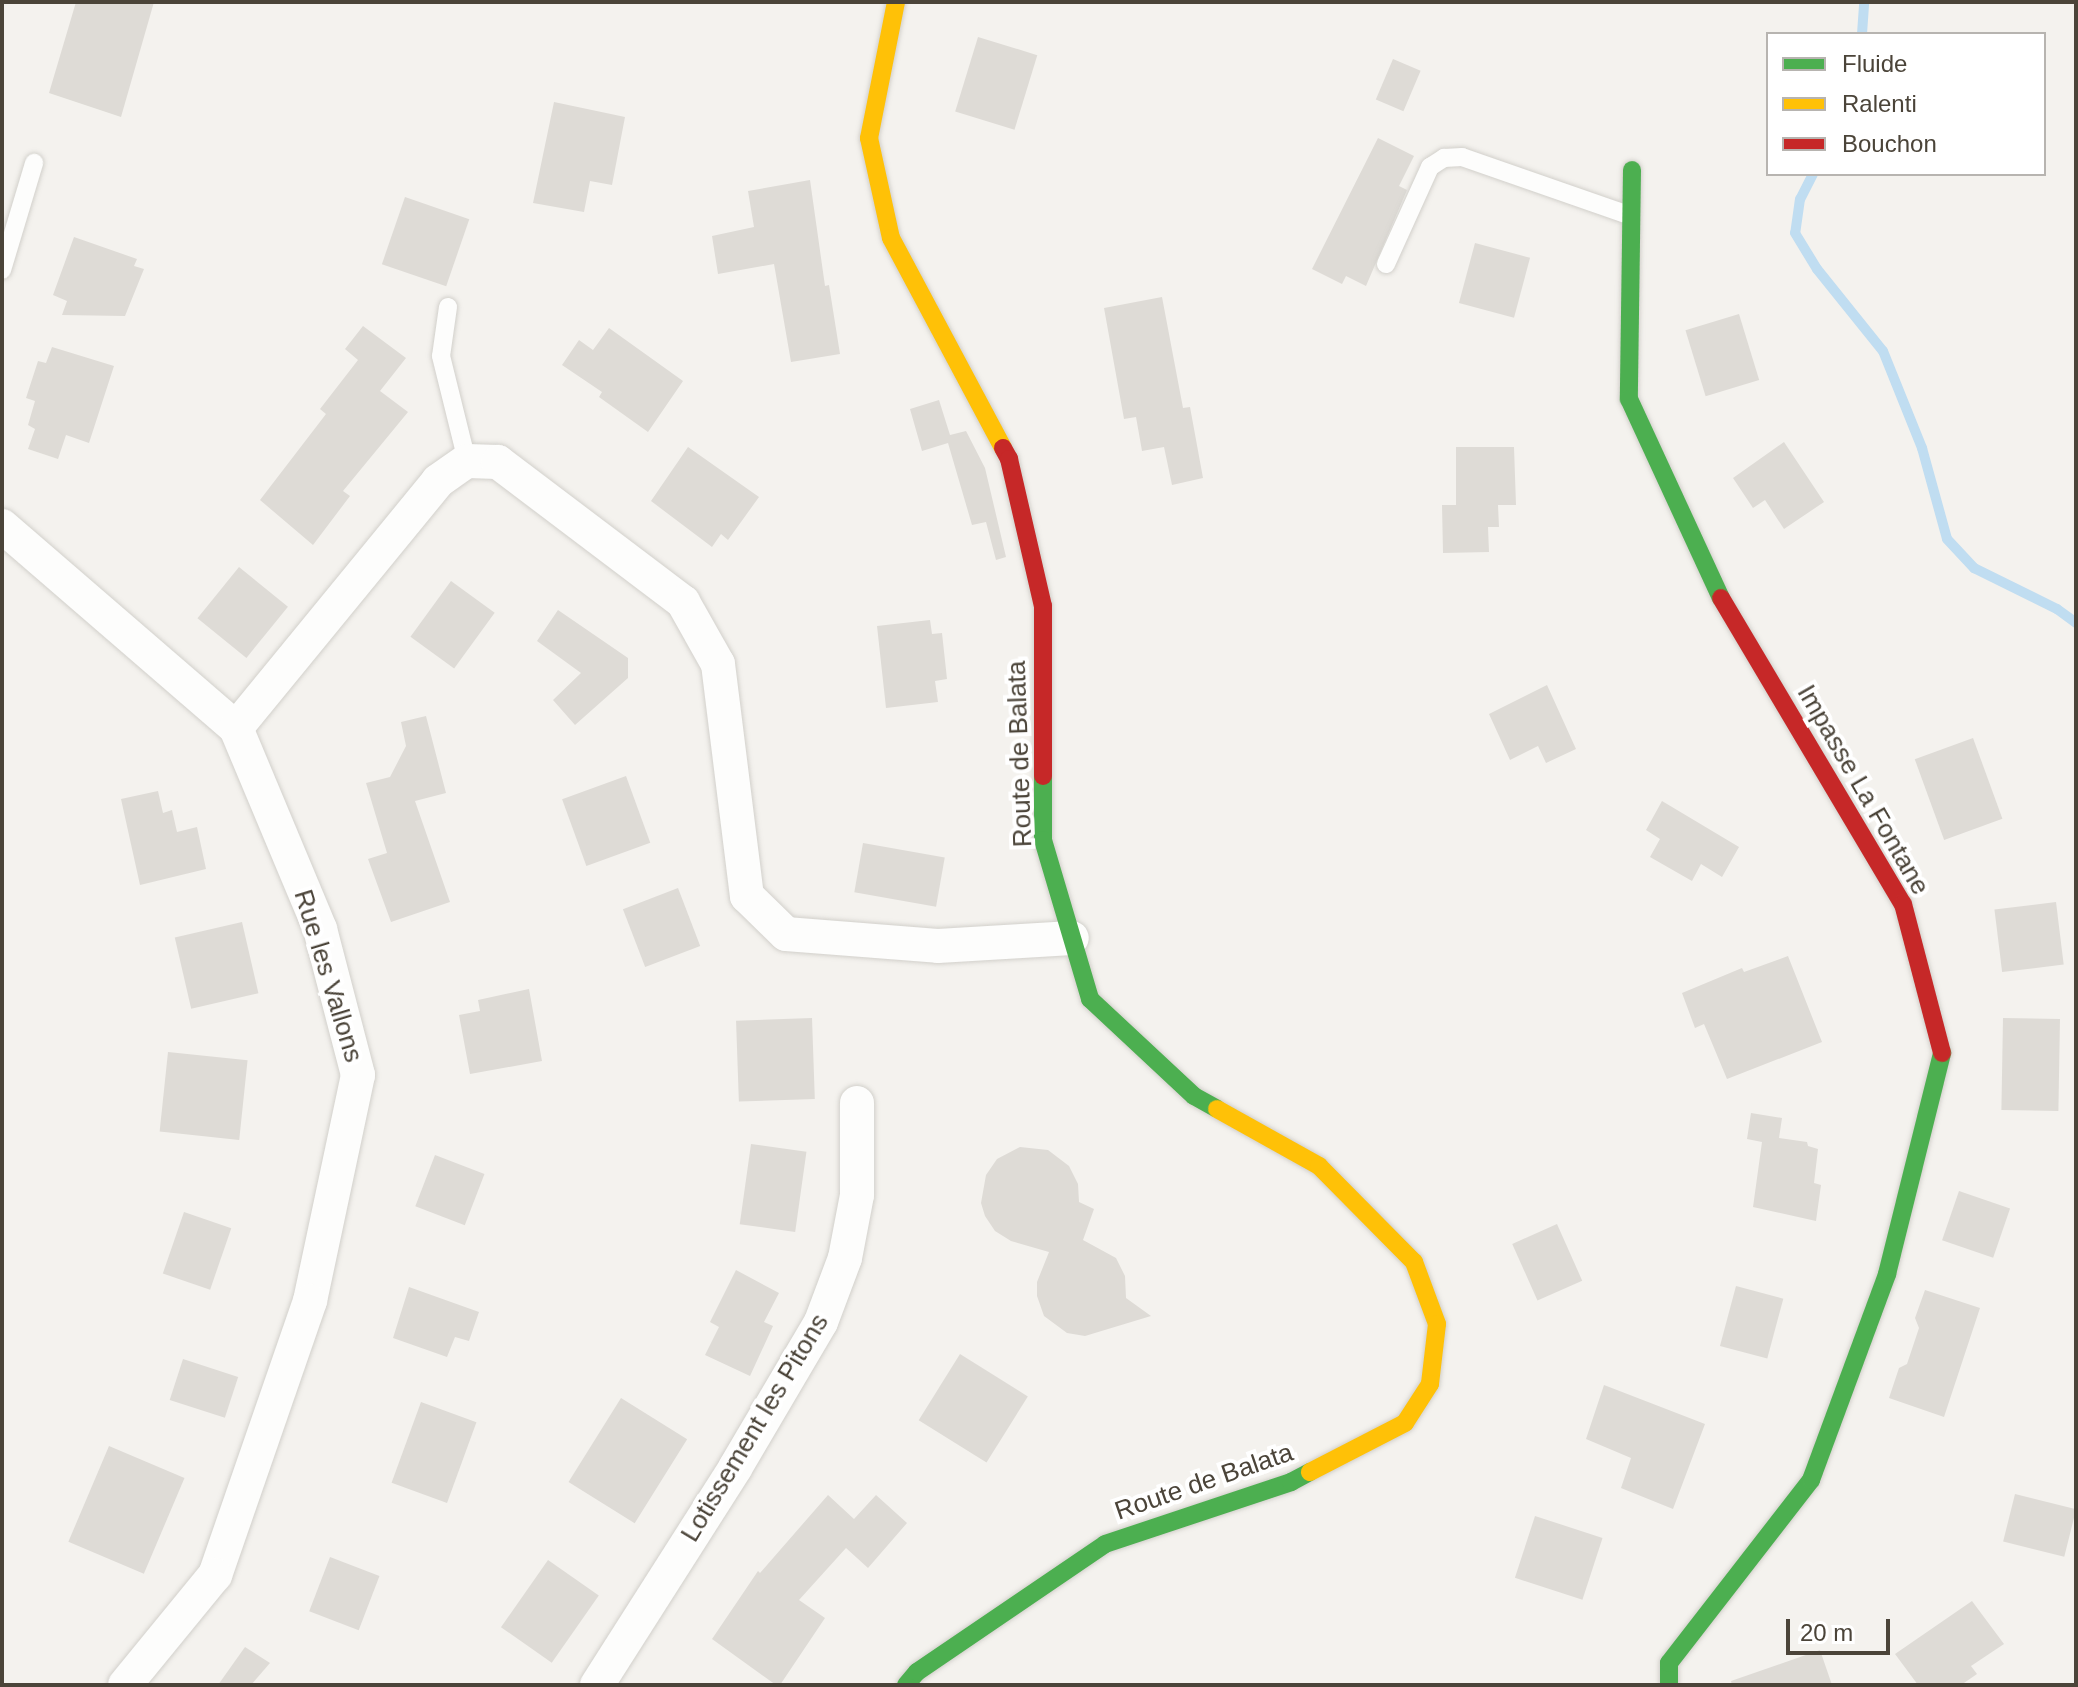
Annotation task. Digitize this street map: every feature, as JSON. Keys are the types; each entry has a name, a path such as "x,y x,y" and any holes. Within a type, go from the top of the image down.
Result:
{"main road":[{"name":"Route de Balata","path":"896,2 869,138 891,238 1009,459 1043,606 1043,840 1090,999 1194,1096 1319,1166 1414,1262 1437,1324 1430,1384 1405,1423 1291,1482 1105,1544 917,1672 906,1685"},
{"name":"Impasse La Fontane","path":"1632,170 1629,215 1629,399 1722,601 1903,904 1942,1055 1887,1274 1811,1480 1669,1663 1669,1685"}],"street":[{"path":"236,728 438,481 467,461 498,462 683,602 718,664 747,896 786,934 938,946 1072,938"},
{"name":"Rue les Vallons","path":"2,526 236,728 320,929 358,1075 310,1301 215,1575 125,1685"},
{"name":"Lotissement les Pitons","path":"597,1685 735,1468 821,1322 845,1258 857,1195 857,1103"}],"lane":[{"path":"1386,264 1430,167 1444,158 1462,157 1629,215"},
{"path":"2,270 34,163"},
{"path":"448,307 441,356 467,461"}],"building":[{"path":"76,2 154,2 121,117 49,93"},
{"path":"978,37 1037,55 1014,130 955,112"},
{"path":"1393,59 1421,71 1403,111 1376,100"},
{"path":"554,102 625,117 612,185 590,181 584,212 533,203"},
{"path":"1378,138 1414,156 1399,186 1407,190 1366,286 1346,276 1342,284 1312,269"},
{"path":"810,180 825,286 829,285 840,354 791,362 774,264 718,274 712,236 754,227 748,191"},
{"path":"405,197 469,219 446,286 382,264"},
{"path":"74,237 137,259 134,266 144,269 125,316 62,315 67,301 53,295"},
{"path":"1475,243 1530,258 1514,318 1459,303"},
{"path":"1162,297 1183,408 1190,407 1203,478 1172,485 1164,447 1142,451 1136,417 1124,419 1104,308"},
{"path":"1739,314 1759,380 1706,396 1685,330"},
{"path":"363,326 406,358 380,391 408,412 343,491 350,496 313,545 260,500 326,414 320,409 358,360 345,349"},
{"path":"609,328 683,381 648,432 599,397 602,392 562,365 579,340 593,350"},
{"path":"52,347 114,366 89,443 66,435 58,459 28,449 35,429 28,425 35,401 26,398 38,361 46,363"},
{"path":"939,400 950,435 966,431 985,468 1006,557 996,560 986,522 972,525 948,443 922,451 910,409"},
{"path":"1784,442 1824,502 1784,529 1765,500 1753,508 1733,478"},
{"path":"688,447 759,497 728,540 721,534 712,547 651,501"},
{"path":"1456,447 1514,447 1516,505 1498,505 1499,527 1488,527 1489,552 1443,553 1442,505 1456,505"},
{"path":"239,567 288,607 246,658 197,618"},
{"path":"451,581 495,613 454,669 410,637"},
{"path":"558,610 628,658 628,678 575,725 553,700 581,673 537,641"},
{"path":"930,620 932,634 942,633 947,679 935,681 938,702 886,708 877,626"},
{"path":"1547,685 1576,749 1546,763 1538,746 1510,760 1489,714"},
{"path":"426,716 446,793 415,801 450,902 391,922 368,859 387,853 366,783 390,777 406,746 401,722"},
{"path":"1973,738 2002,819 1944,840 1915,759"},
{"path":"626,776 650,843 586,866 562,799"},
{"path":"158,791 163,813 172,810 177,832 197,827 206,869 140,885 121,799"},
{"path":"1662,801 1739,847 1722,877 1701,864 1692,881 1650,857 1660,839 1646,830"},
{"path":"863,843 945,857 936,907 854,892"},
{"path":"678,888 700,946 645,967 623,909"},
{"path":"2056,902 2064,965 2002,972 1994,910"},
{"path":"242,922 258,993 191,1009 175,938"},
{"path":"1788,956 1822,1042 1727,1079 1704,1024 1695,1028 1682,993 1742,968 1744,972"},
{"path":"529,989 542,1061 470,1074 459,1015 480,1011 478,1000"},
{"path":"812,1018 815,1099 739,1102 736,1021"},
{"path":"2003,1018 2060,1019 2058,1111 2001,1110"},
{"path":"168,1052 248,1060 239,1140 160,1132"},
{"path":"1751,1113 1782,1118 1779,1138 1807,1142 1808,1146 1818,1149 1814,1183 1821,1185 1816,1221 1753,1207 1762,1142 1747,1139"},
{"path":"751,1144 806,1152 795,1232 740,1224"},
{"path":"1020,1147 1048,1150 1069,1166 1078,1184 1079,1202 1094,1209 1083,1240 1116,1258 1125,1276 1126,1298 1151,1316 1085,1336 1067,1333 1044,1316 1037,1296 1037,1282 1049,1252 1011,1241 995,1231 981,1203 986,1175 997,1159"},
{"path":"435,1155 484,1174 465,1225 415,1206"},
{"path":"1959,1191 2010,1209 1993,1258 1942,1240"},
{"path":"184,1212 231,1228 210,1290 163,1273"},
{"path":"1557,1224 1582,1281 1537,1301 1512,1244"},
{"path":"736,1270 779,1293 764,1322 773,1326 750,1376 705,1355 719,1327 710,1322"},
{"path":"1736,1286 1783,1299 1767,1359 1720,1346"},
{"path":"409,1287 479,1312 469,1341 455,1337 447,1357 393,1338"},
{"path":"1925,1290 1980,1308 1944,1417 1889,1398 1899,1368 1907,1364 1919,1328 1915,1318"},
{"path":"960,1354 1028,1396 987,1463 919,1420"},
{"path":"183,1359 238,1377 225,1418 170,1400"},
{"path":"1604,1385 1705,1424 1673,1509 1621,1488 1631,1458 1586,1439"},
{"path":"621,1398 687,1439 635,1523 569,1482"},
{"path":"421,1402 476,1422 447,1503 392,1483"},
{"path":"109,1446 184,1478 144,1574 68,1542"},
{"path":"2015,1494 2076,1509 2064,1557 2003,1542"},
{"path":"828,1495 854,1519 876,1495 907,1523 868,1568 846,1548 799,1600 825,1618 780,1685 776,1685 712,1639 758,1571 760,1573"},
{"path":"1535,1516 1603,1538 1582,1600 1515,1578"},
{"path":"330,1557 379,1576 359,1630 309,1611"},
{"path":"548,1560 599,1596 552,1663 501,1627"},
{"path":"1972,1601 2004,1644 1971,1666 1977,1674 1961,1685 1918,1685 1895,1654"},
{"path":"245,1647 270,1663 251,1685 218,1685"},
{"path":"1820,1650 1832,1685 1732,1685 1731,1681"}],"waterway":[{"path":"1862,32 1864,2"},
{"path":"1812,176 1800,199 1795,233 1817,269 1883,351 1922,448 1947,539 1974,568 2057,609 2076,623"}],"traffic: fast":[{"path":"1632,170 1629,399 1721,598"},
{"path":"1043,776 1043,840 1090,999 1194,1096 1217,1109"},
{"path":"1669,1685 1669,1663 1811,1480 1887,1274 1942,1053"},
{"path":"906,1685 917,1672 1105,1544 1291,1482 1310,1472"}],"traffic: slow":[{"path":"896,2 869,138 891,238 1003,448"},
{"path":"1217,1109 1319,1166 1414,1262 1437,1324 1430,1384 1405,1423 1310,1472"}],"traffic: jam":[{"path":"1003,448 1009,459 1043,606 1043,776"},
{"path":"1721,598 1903,904 1942,1053"}]}
